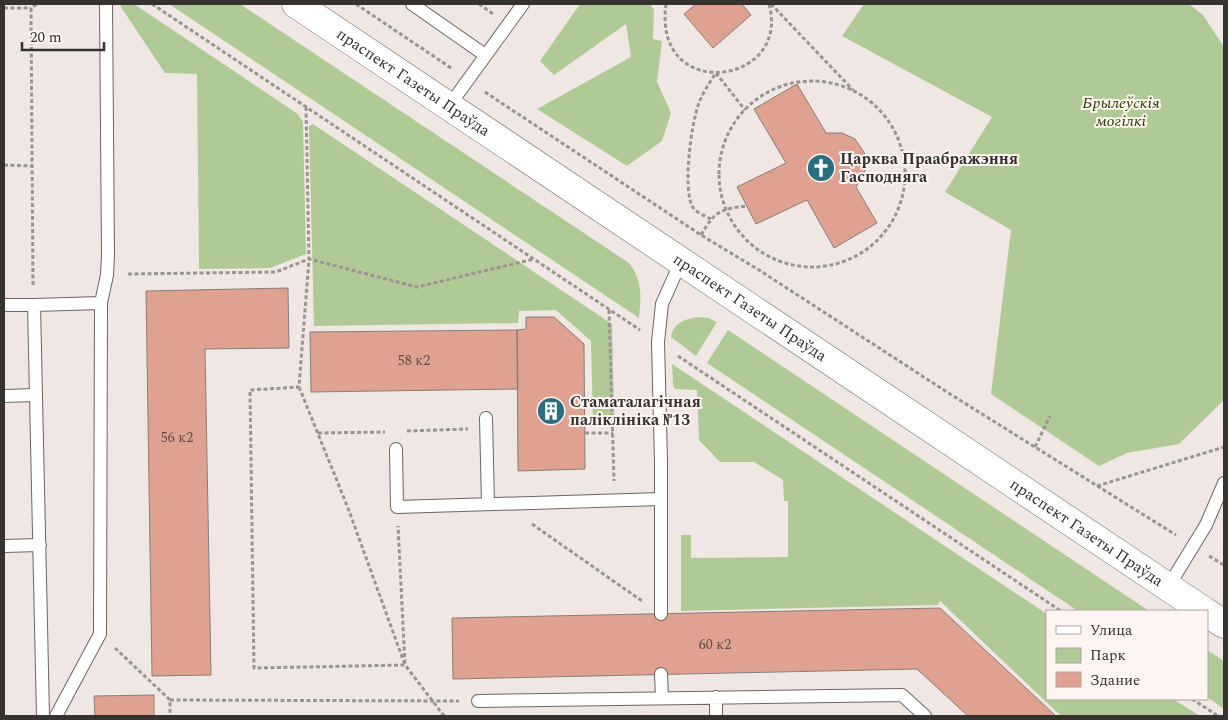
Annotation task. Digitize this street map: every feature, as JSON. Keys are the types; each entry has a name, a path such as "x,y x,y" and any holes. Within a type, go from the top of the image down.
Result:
{"main road":[{"name":"праспект Газеты Праўда","path":"296,4 1203,610"},
{"name":"праспект Газеты Праўда","path":"1208,613 1224,624"}],"lane":[{"path":"56,716 100,634 101,303 107,275 106,4"},
{"path":"412,4 485,55"},
{"path":"449,106 523,4"},
{"path":"661,614 658,342 662,304 681,261"},
{"path":"4,305 101,303"},
{"path":"34,304 43,716"},
{"path":"4,396 36,395"},
{"path":"486,418 488,504"},
{"path":"396,449 397,507 661,499"},
{"path":"1168,587 1206,525 1224,483"},
{"path":"4,546 40,545"},
{"path":"661,674 662,698"},
{"path":"478,702 902,695 926,716"},
{"path":"716,697 716,716"}],"path":[{"path":"4,8 31,8 37,4"},
{"path":"152,4 1060,610"},
{"path":"356,4 701,235 1224,565"},
{"path":"666,4 664,21 667,38 676,54 690,66 707,73 726,73 744,67 758,56 768,40 772,23 770,4"},
{"path":"770,4 854,91 877,108 894,130 904,159 904,189 894,218 876,242 851,259 822,267 791,266 763,254 740,234 725,208 719,181 721,153 732,127 749,105 773,89 800,82 828,82 854,91"},
{"path":"31,8 34,304"},
{"path":"716,73 745,110"},
{"path":"711,219 692,207 688,170 690,146 699,103 706,87 716,73"},
{"path":"306,107 309,259 299,387 348,508 405,665 444,716"},
{"path":"4,165 32,166"},
{"path":"701,235 711,219 725,208 747,206"},
{"path":"107,275 276,272 309,259 417,287 534,259"},
{"path":"609,310 614,485"},
{"path":"299,387 250,390 254,668 405,665"},
{"path":"1035,447 1050,416"},
{"path":"585,433 613,433"},
{"path":"1097,486 1224,447"},
{"path":"503,503 661,614"},
{"path":"397,507 405,665"},
{"path":"100,634 170,700 478,702"},
{"path":"170,700 170,716"},
{"path":"1194,700 1218,716"}],"green space":[{"path":"121,4 134,4 298,114 303,122 306,254 270,268 199,269 197,74 165,73 121,7"},
{"path":"169,4 240,4 629,263 639,283 639,318"},
{"path":"580,4 650,4 654,10 653,39 662,41 657,82 671,113 662,141 627,166 537,109 631,57 626,24 554,75 540,61"},
{"name":"Брылеўскія могілкі","path":"864,4 1189,4 1203,15 1224,47 1224,400 1179,444 1127,453 1099,466 991,394 1011,230 945,192 992,117 842,36"},
{"path":"313,124 612,324 614,417 593,422 591,341 556,310 519,311 518,323 314,326 309,126"},
{"path":"698,317 708,318 717,322 696,356 671,337 674,328 680,322"},
{"path":"728,330 1148,610 1077,610 707,363"},
{"path":"672,364 1046,613 1046,700 1175,700 1200,716 1061,716 940,601 938,605 681,611 681,535 691,535 691,558 788,557 788,501 784,501 783,480 754,462 720,462 699,440 697,390 675,389 673,385"},
{"path":"1208,651 1224,661 1224,709 1208,698"}],"building":[{"path":"696,4 742,4 751,15 713,48 684,14"},
{"name":"Царква Праабражэння Гасподняга","path":"797,84 826,133 842,133 855,139 865,154 865,172 856,187 877,223 834,248 807,200 756,224 737,187 786,163 754,109"},
{"path":"288,288 289,348 205,349 211,675 152,676 146,291"},
{"name":"Стаматалагічная паліклініка №13","path":"526,317 554,317 584,344 585,469 518,471 517,330 526,329"},
{"path":"517,330 518,389 311,392 310,332"},
{"path":"940,608 1056,716 968,716 917,669 453,679 452,618"},
{"path":"154,695 154,716 95,716 94,696"}],"place":[{"name":"Царква Праабражэння Гасподняга","path":"821,168"},
{"name":"Стаматалагічная паліклініка №13","path":"551,411"}]}
